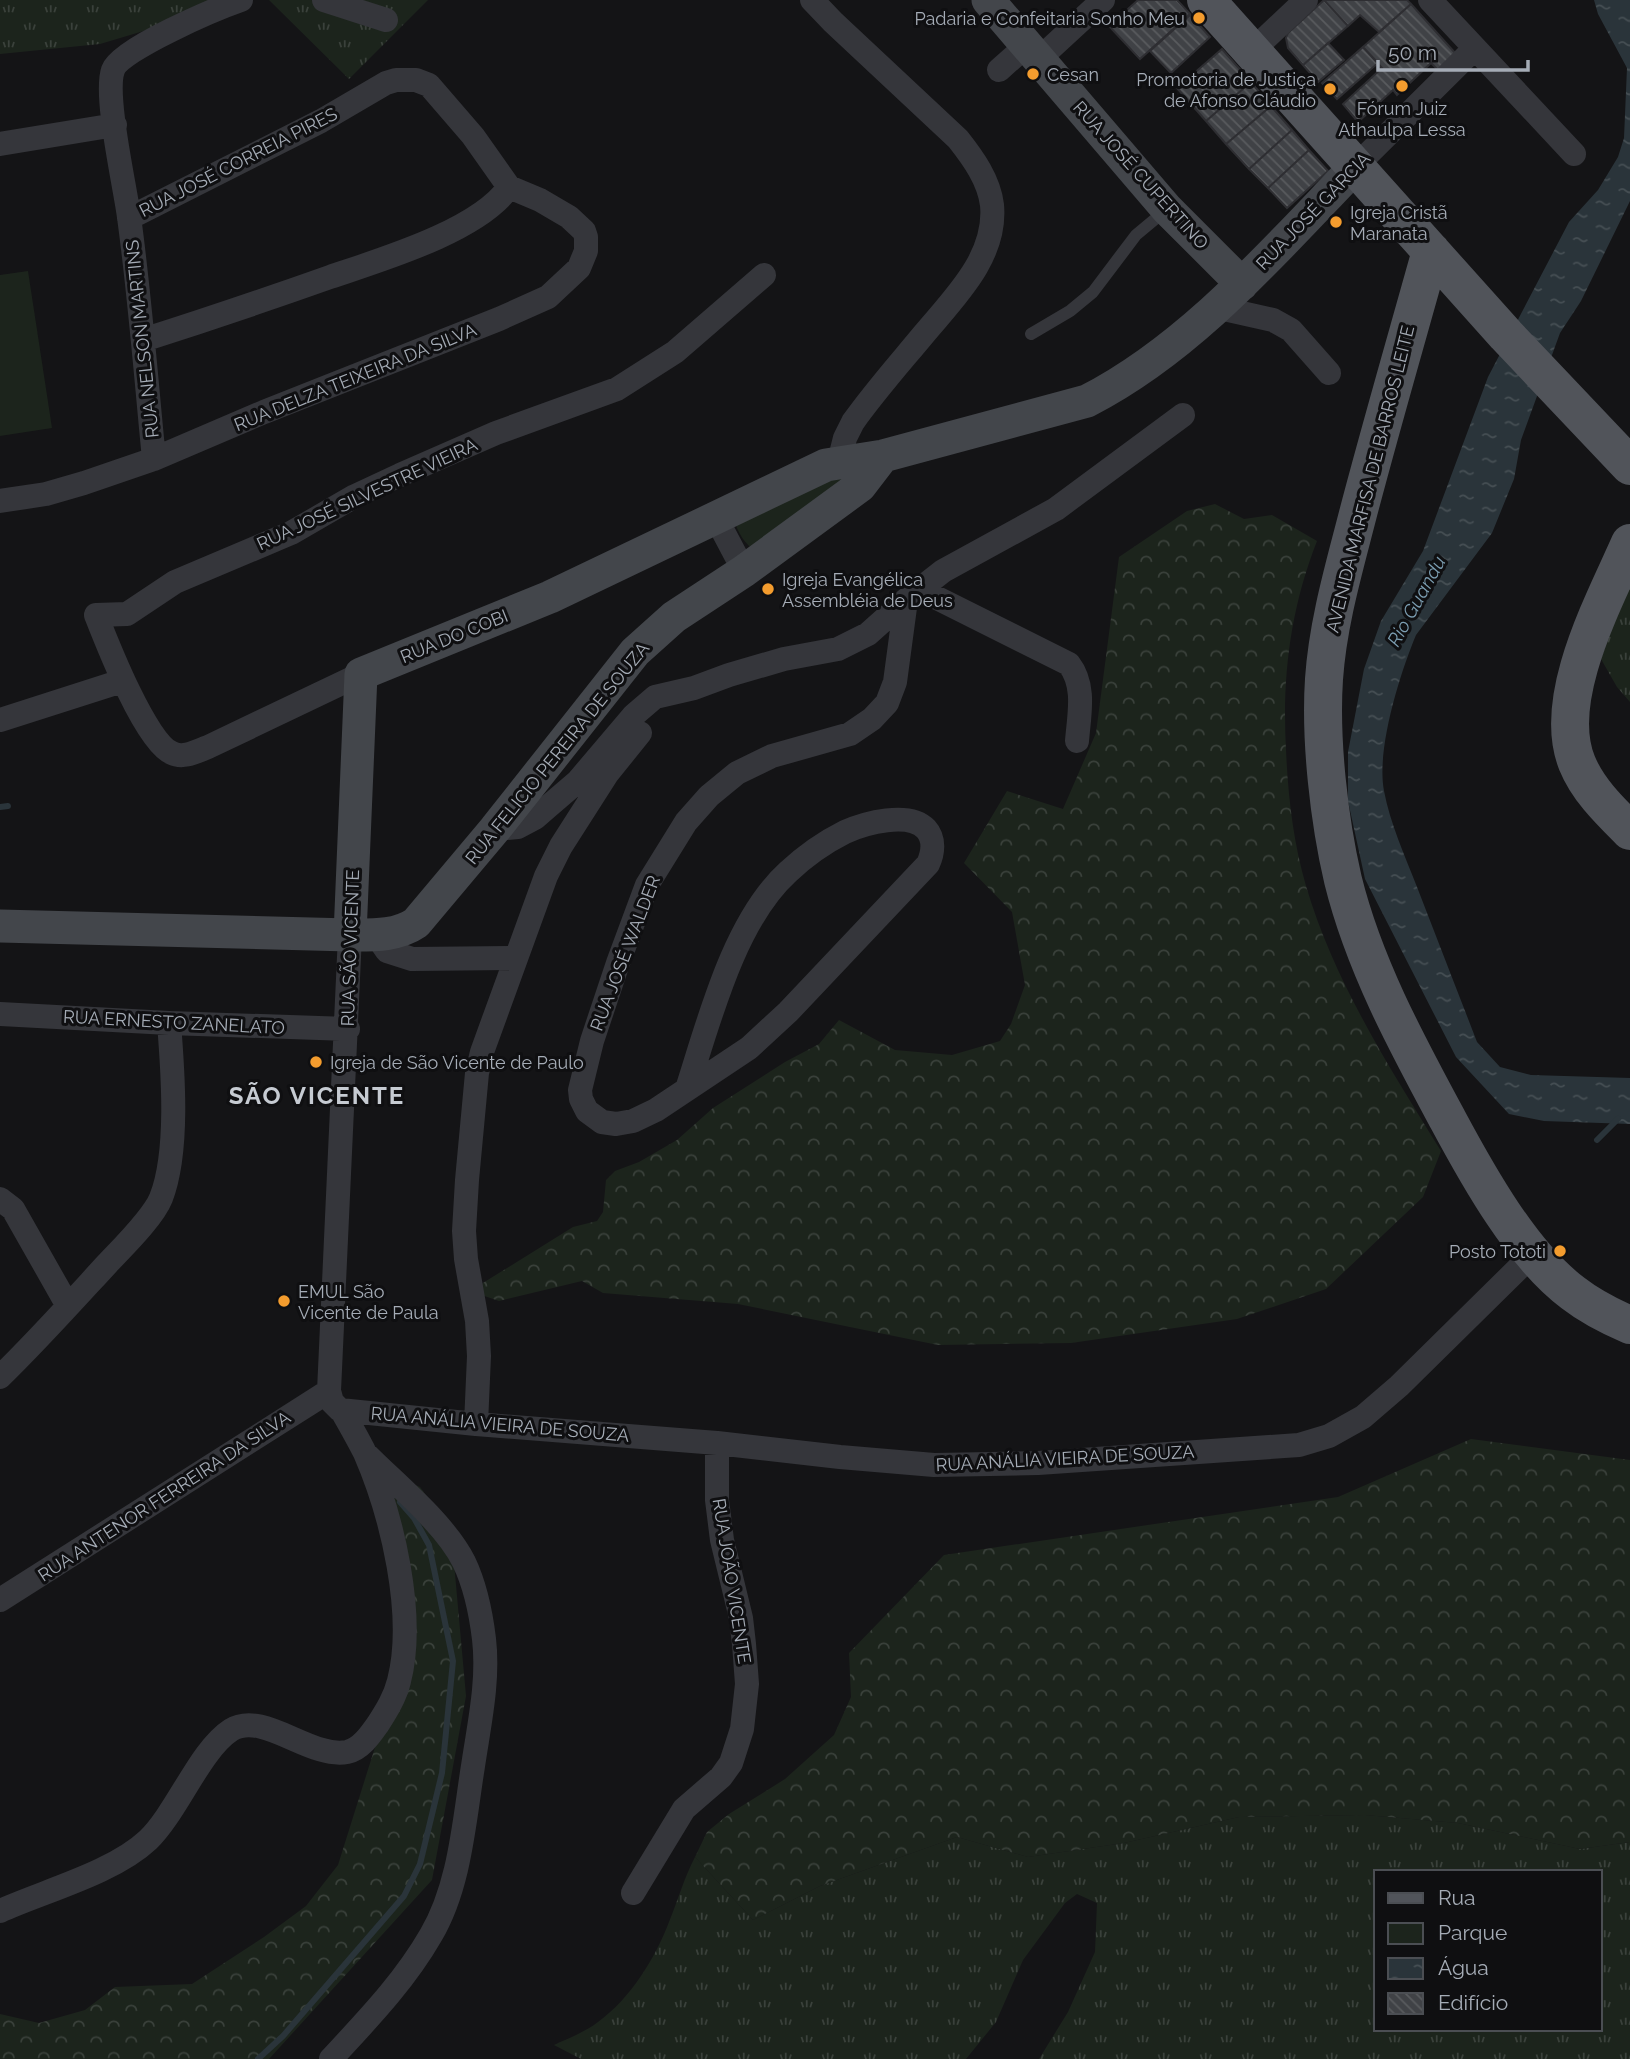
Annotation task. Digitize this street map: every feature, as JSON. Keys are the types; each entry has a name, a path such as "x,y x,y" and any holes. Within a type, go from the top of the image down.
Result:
{"main road":[{"name":"RUA JOSÉ CUPERTINO","path":"988,0 1167,209 1242,284"},
{"path":"1206,0 1506,335 1630,466"},
{"name":"RUA JOSÉ GARCIA","path":"1242,284 1356,166"},
{"name":"AVENIDA MARFISA DE BARROS LEITE","path":"1432,251 1387,405 1332,613 1324,679 1324,746 1343,880 1357,926 1399,1030 1456,1136 1508,1220 1532,1254 1570,1292 1598,1311 1630,1325"},
{"path":"883,456 1087,401 1140,371 1242,284"},
{"name":"RUA DO COBI","path":"361,674 550,597 807,473 839,462 883,456"},
{"name":"RUA FELICIO PEREIRA DE SOUZA","path":"0,926 363,935 401,931 416,923 495,829 635,652 674,617 744,571 860,486 883,456"},
{"path":"1630,543 1589,635 1572,697 1570,725 1572,748 1578,765 1608,809 1630,831"},
{"name":"RUA SÃO VICENTE","path":"361,674 363,935"}],"street":[{"name":"RUA JOSÉ CORREIA PIRES","path":"241,0 185,24 120,58 113,69 111,80 115,125 129,218 253,157 386,83 397,80 416,80 429,85 473,136 509,187"},
{"path":"324,0 386,20"},
{"path":"813,0 826,16 958,139 974,160 986,183 992,205 986,246 975,270 957,297 853,422 845,438 839,462"},
{"path":"999,71 1033,52 1103,0"},
{"path":"1252,51 1306,0"},
{"path":"1430,0 1574,153"},
{"name":"RUA JOSÉ GARCIA","path":"1356,166 1475,49"},
{"path":"0,144 115,125"},
{"path":"143,340 407,250 478,215 494,205 509,187"},
{"name":"RUA DELZA TEIXEIRA DA SILVA","path":"0,501 47,494 154,459 548,297 579,268 586,251 584,231 569,217 509,187"},
{"name":"RUA NELSON MARTINS","path":"129,218 154,459"},
{"name":"RUA JOSÉ SILVESTRE VIEIRA","path":"96,615 127,614 175,582 291,533 355,496 400,475 496,433 617,389 675,352 764,275"},
{"path":"1215,307 1263,317 1291,330 1328,373"},
{"path":"495,829 518,827 535,818 578,780 645,703 662,694 687,690 758,666 838,649 868,634 912,594 943,571 1056,509 1184,415"},
{"path":"716,518 744,571"},
{"path":"912,594 1069,664 1078,681 1080,694 1077,741"},
{"name":"RUA JOSÉ WALDER","path":"688,1089 713,1010 739,944 763,901 787,873 846,832 895,819 916,821 929,833 932,844 928,864 788,1012 749,1048 688,1089 656,1110 633,1121 616,1124 593,1117 581,1099 580,1090 592,1041 647,884 686,822 709,796 737,772 772,756 850,734 872,719 887,703 895,682 912,594"},
{"name":"RUA DO COBI","path":"96,615 122,681 164,748 174,755 184,755 208,747 361,674"},
{"path":"0,720 122,681"},
{"path":"476,1424 478,1321 466,1259 464,1231 477,1073 482,1052 546,876 578,818 631,744 655,716 687,690"},
{"path":"363,935 387,951 412,959 516,958"},
{"name":"RUA SÃO VICENTE","path":"335,1401 348,1029 363,935"},
{"name":"RUA ERNESTO ZANELATO","path":"0,1014 348,1029"},
{"path":"0,1377 131,1238 159,1202 168,1175 171,1134 173,1080 169,1023"},
{"path":"0,1199 13,1209 68,1306"},
{"name":"RUA ANÁLIA VIEIRA DE SOUZA","path":"335,1401 476,1424 717,1443 934,1465 1038,1463 1299,1445 1329,1436 1363,1417 1399,1386 1532,1254"},
{"path":"0,1911 123,1859 148,1840 171,1811 213,1747 223,1736 238,1727 260,1727 321,1750 349,1752 357,1748 373,1731 390,1707 399,1683 402,1664 403,1598 396,1553 365,1453 335,1401"},
{"name":"RUA ANTENOR FERREIRA DA SILVA","path":"0,1600 335,1401"},
{"name":"RUA JOÃO VICENTE","path":"633,1893 684,1808 721,1777 732,1763 742,1729 747,1684 744,1644 741,1618 722,1540 717,1500 717,1443"},
{"path":"331,2059 399,1983 432,1934 446,1904 459,1852 483,1700 484,1640 472,1583 463,1562 452,1543 365,1453"}],"lane":[{"path":"1031,334 1070,311 1093,292 1136,235 1167,209"}],"green space":[{"path":"0,0 247,0 100,44 0,54"},
{"path":"269,0 428,0 349,79"},
{"path":"28,271 52,428 0,436 0,275"},
{"path":"855,473 756,552 739,533 734,519 779,494"},
{"path":"1215,504 1244,519 1272,515 1317,541 1300,592 1287,670 1286,750 1294,835 1301,869 1318,921 1347,989 1364,1023 1441,1151 1423,1197 1326,1289 1237,1319 1071,1343 938,1345 738,1304 603,1293 582,1281 499,1301 470,1291 573,1227 597,1221 603,1212 606,1180 615,1171 639,1162 677,1140 713,1108 785,1062 819,1044 839,1020 895,1050 952,1055 1000,1041 1011,1024 1025,985 1012,912 964,863 1007,791 1063,809 1096,733 1119,557 1187,511"},
{"path":"1630,579 1630,702 1617,687 1601,659"},
{"path":"1471,1439 1630,1460 1630,1842 1580,1849 1458,1823 1365,1815 1239,1817 1124,1843 1028,1857 957,1837 820,1886 753,1920 695,1857 707,1832 729,1814 785,1779 834,1735 851,1697 849,1653 944,1555 1338,1497"},
{"path":"387,1473 420,1487 451,1530 466,1696 432,1880 269,2059 0,2059 0,2014 39,2023 85,2010 115,1987 192,1984 306,1906 338,1865 377,1741 409,1671"},
{"path":"1365,1815 1458,1823 1580,1849 1630,1842 1630,2059 1039,2059 1068,2012 1095,1952 1097,1903 1077,1894 1065,1903 1023,1960 996,2022 966,2059 581,2059 554,2045 598,2022 631,1990 663,1936 695,1857 753,1920 820,1886 957,1837 1028,1857 1124,1843 1239,1817"}],"water":[{"name":"Rio Guandu","path":"1594,0 1630,0 1630,201 1581,301 1560,333 1521,440 1514,479 1492,533 1416,635 1391,712 1382,774 1394,827 1477,1042 1500,1067 1531,1075 1630,1078 1630,1124 1544,1121 1509,1114 1456,1057 1365,879 1348,801 1348,752 1364,669 1381,621 1423,551 1488,377 1569,222 1598,190 1618,157 1624,138 1627,68 1598,14"}],"building":[{"path":"1138,0 1177,0 1190,14 1140,59 1109,26"},
{"path":"1324,0 1348,26 1303,65 1288,48 1286,38 1288,33"},
{"path":"1324,0 1407,0 1411,4 1379,32 1360,15 1348,26"},
{"path":"1411,4 1456,54 1438,70 1431,63 1397,95 1393,90 1358,122 1343,104 1382,68 1363,47"},
{"path":"1190,15 1210,37 1171,73 1150,51"},
{"path":"1328,43 1344,60 1318,82 1303,65"},
{"path":"1363,47 1378,63 1337,99 1322,83"},
{"path":"1222,49 1251,82 1206,121 1177,88"},
{"path":"1251,82 1271,106 1226,144 1206,121"},
{"path":"1271,106 1292,130 1249,169 1226,144"},
{"path":"1292,130 1309,150 1268,188 1249,169"},
{"path":"1309,150 1328,171 1287,208 1268,188"}],"waterway":[{"path":"0,807 8,806"},
{"path":"1597,1140 1618,1119"},
{"path":"258,2059 283,2036 404,1896 420,1864 442,1773 453,1661 429,1545 414,1518 400,1502"}],"place":[{"name":"Padaria e Confeitaria Sonho Meu","path":"1199,18"},
{"name":"Cesan","path":"1033,74"},
{"name":"Fórum Juiz Athaulpa Lessa","path":"1402,86"},
{"name":"Promotoria de Justiça de Afonso Cláudio","path":"1330,89"},
{"name":"Igreja Cristã Maranata","path":"1336,222"},
{"name":"Igreja Evangélica Assembléia de Deus","path":"768,589"},
{"name":"Igreja de São Vicente de Paulo","path":"316,1062"},
{"name":"Posto Tototi","path":"1560,1251"},
{"name":"EMUL São Vicente de Paula","path":"284,1301"}],"district":[{"name":"SÃO VICENTE","path":"317,1095"}]}
